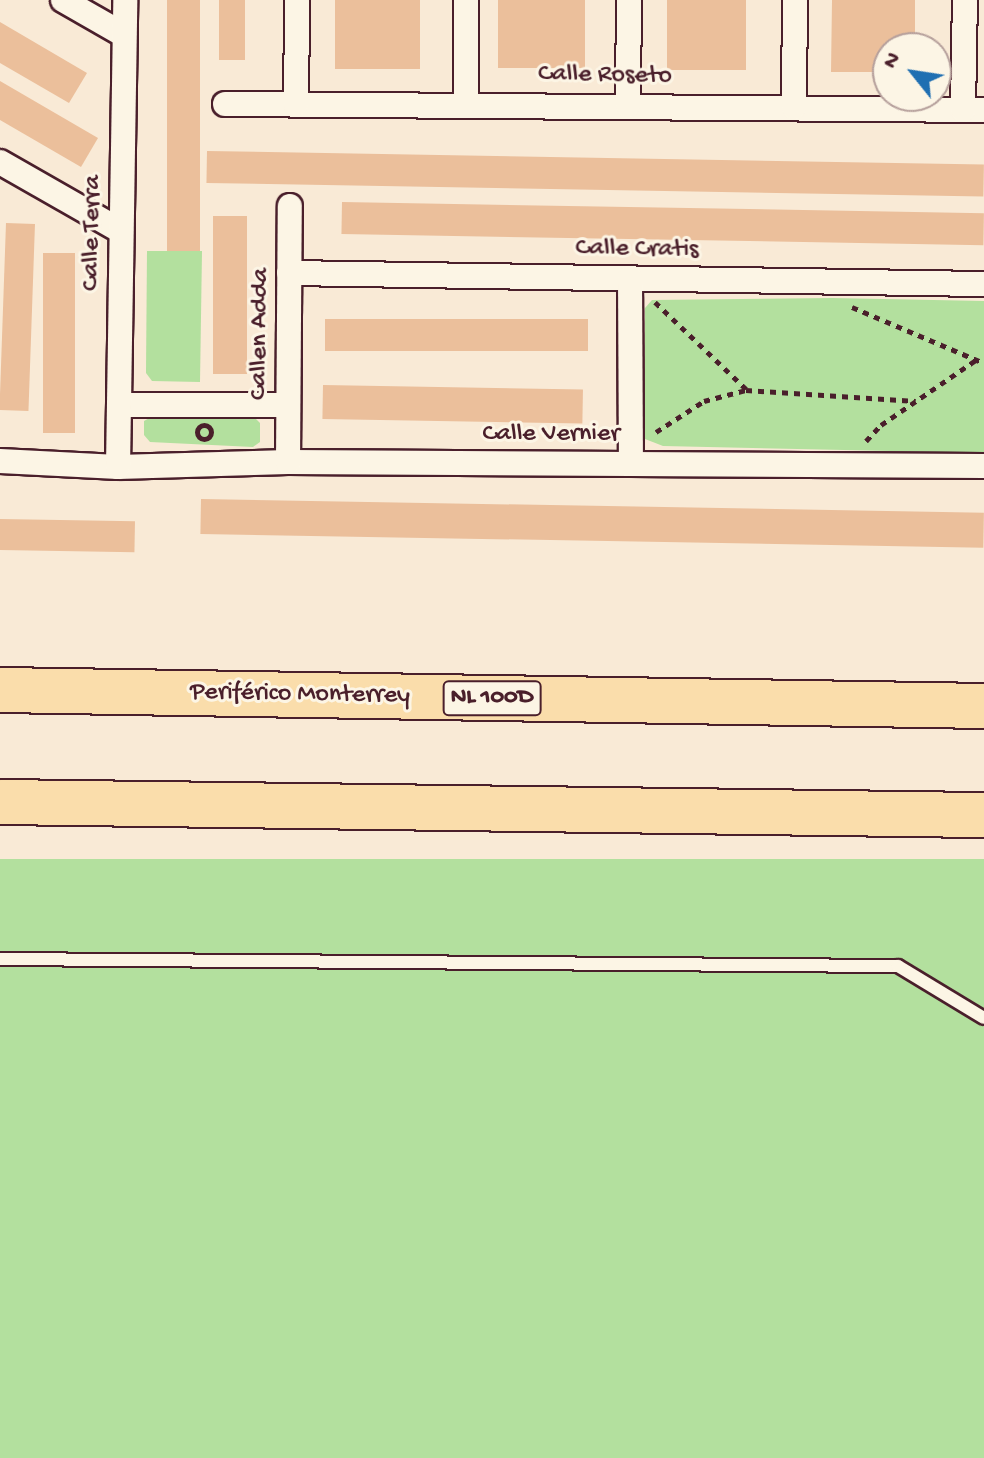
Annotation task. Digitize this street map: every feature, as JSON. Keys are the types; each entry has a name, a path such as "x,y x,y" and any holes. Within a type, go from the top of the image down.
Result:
{"highway":[{"name":"Periférico Monterrey","path":"0,690 984,706"},
{"path":"0,802 984,815"}],"street":[{"path":"63,0 124,35"},
{"name":"Calle Terra","path":"118,467 125,0"},
{"path":"296,104 297,0"},
{"path":"466,0 466,102"},
{"path":"628,105 629,0"},
{"path":"794,107 795,0"},
{"path":"965,0 974,110"},
{"name":"Calle Roseto","path":"225,104 466,102 974,110"},
{"path":"0,162 121,231"},
{"name":"Callen Adda","path":"288,462 290,206"},
{"name":"Calle Cratis","path":"289,273 984,284"},
{"path":"630,278 631,463"},
{"path":"119,405 288,405"},
{"name":"Calle Vernier","path":"0,461 118,467 288,462 984,466"}],"lane":[{"path":"0,959 898,966 984,1018"}],"path":[{"path":"645,308 652,300 746,390"},
{"path":"846,305 984,363"},
{"path":"873,451 857,450 881,425 976,360"},
{"path":"645,439 704,401 746,390 916,401"}],"green space":[{"path":"147,251 202,251 200,382 152,381 146,373"},
{"path":"832,298 984,301 984,453 663,446 645,439 645,308 652,300"},
{"path":"153,416 254,417 260,423 260,442 253,447 150,442 144,435 144,421"},
{"path":"0,859 984,859 984,1458 0,1458"}],"building":[{"path":"167,0 200,0 200,251 167,251"},
{"path":"219,0 245,0 245,60 219,60"},
{"path":"335,0 420,0 420,69 335,69"},
{"path":"498,0 585,0 585,68 498,68"},
{"path":"667,0 746,0 746,70 667,70"},
{"path":"832,0 915,0 915,32 872,32 872,72 831,72"},
{"path":"0,22 87,73 69,103 0,63"},
{"path":"0,81 98,138 81,167 0,120"},
{"path":"207,151 984,165 983,197 206,183"},
{"path":"342,202 984,213 983,245 341,234"},
{"path":"213,216 247,216 247,374 213,374"},
{"path":"6,223 35,224 28,411 0,410"},
{"path":"43,253 75,253 75,433 43,433"},
{"path":"325,319 588,319 588,351 325,351"},
{"path":"323,385 583,390 582,424 322,419"},
{"path":"201,499 984,513 983,548 200,534"},
{"path":"0,519 135,521 134,552 0,550"}]}
